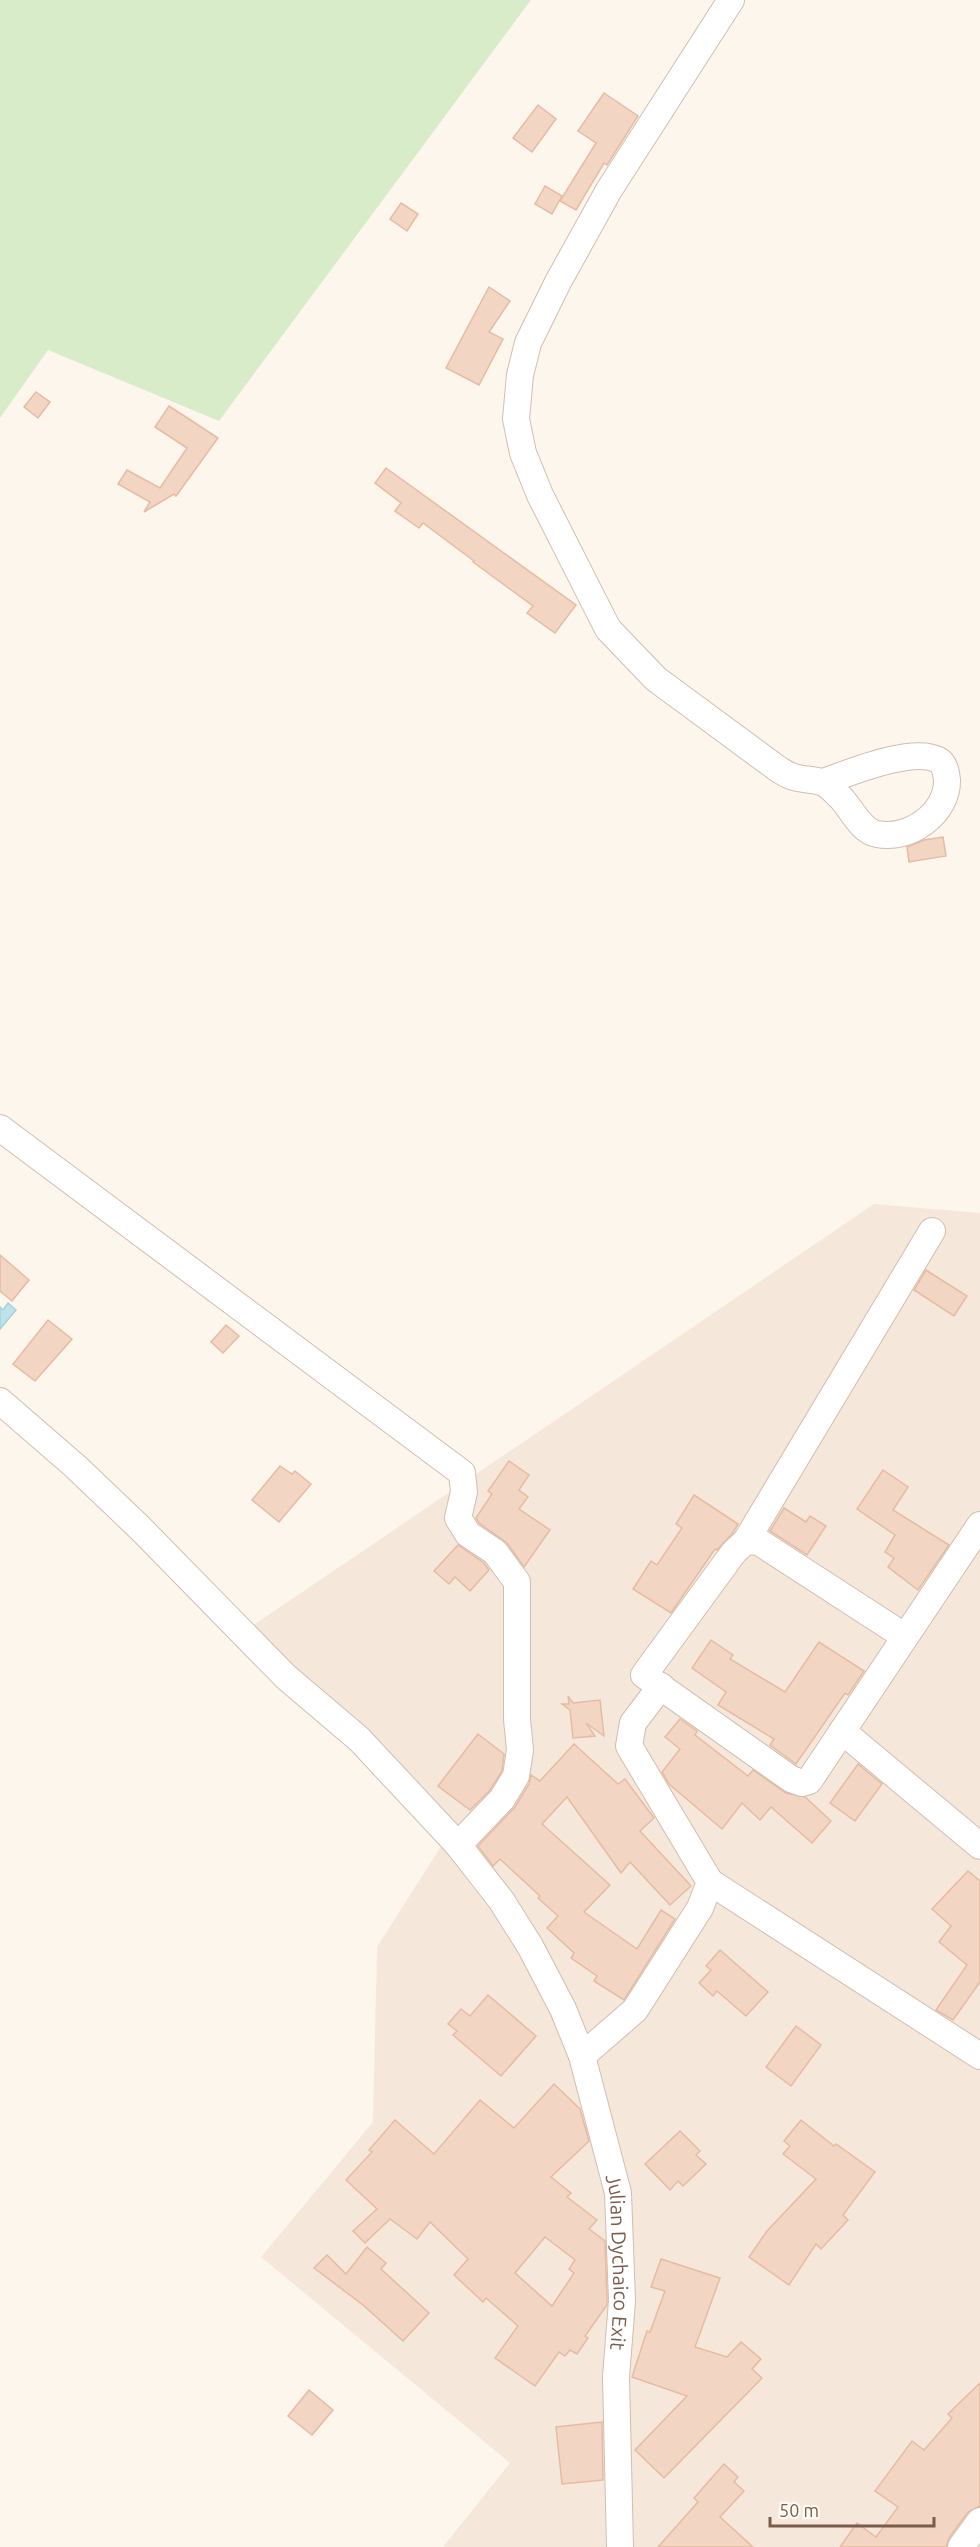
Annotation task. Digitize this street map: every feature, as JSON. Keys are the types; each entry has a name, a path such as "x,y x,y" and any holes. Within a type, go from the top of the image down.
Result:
{"street":[{"path":"731,0 609,190 558,282 528,343 520,375 516,419 523,453 540,495 608,629 656,679 778,769 793,777 823,782"},
{"path":"0,1128 462,1473 464,1492 458,1518 468,1534 495,1552 517,1582 517,1719 520,1750 516,1776 502,1799 458,1845"},
{"path":"932,1231 746,1541 734,1552 644,1675 791,1779 802,1784 808,1781 980,1525"},
{"name":"Julian Dychaico Exit","path":"0,1401 75,1466 140,1528 286,1677 359,1739 458,1845 501,1900 530,1946 563,2009 582,2056 618,2193 622,2301 616,2377 620,2547"},
{"path":"746,1541 759,1542 904,1636"},
{"path":"661,1686 633,1723 629,1746 710,1882 980,2056"},
{"path":"842,1731 980,1846"},
{"path":"582,2056 635,2010 700,1908 710,1882"},
{"path":"962,2547 980,2521"}],"shaded area":[{"path":"874,1204 980,1213 980,2547 443,2547 510,2463 261,2257 373,2122 377,1947 445,1840 242,1633"}],"green space":[{"path":"0,0 531,0 219,421 48,350 0,418"}],"water":[{"path":"8,1303 16,1310 0,1329 0,1307 3,1310"}],"building":[{"path":"604,93 638,116 607,165 604,163 576,210 560,201 596,143 578,131"},
{"path":"538,105 556,119 532,152 513,138"},
{"path":"545,186 562,196 552,214 535,204"},
{"path":"401,203 418,214 407,231 390,219"},
{"path":"489,287 510,301 489,332 503,339 479,385 446,368"},
{"path":"36,392 50,402 38,418 24,407"},
{"path":"169,406 218,438 176,496 174,494 144,512 150,502 118,484 127,470 160,488 187,448 155,427"},
{"path":"386,468 576,605 555,633 527,613 533,606 474,561 423,523 419,528 395,511 401,503 375,483"},
{"path":"943,837 946,856 909,862 907,847 924,840"},
{"path":"0,1255 29,1280 12,1301 0,1291"},
{"path":"926,1270 967,1296 954,1316 914,1290"},
{"path":"48,1320 72,1339 35,1381 13,1364"},
{"path":"226,1325 239,1336 223,1353 211,1342"},
{"path":"509,1461 529,1475 519,1490 528,1497 519,1509 550,1530 524,1567 507,1543 479,1523 476,1518 492,1494 488,1491"},
{"path":"280,1466 292,1474 295,1471 311,1484 279,1522 252,1500"},
{"path":"883,1470 908,1487 893,1510 949,1545 918,1590 888,1567 894,1558 885,1552 895,1535 857,1509"},
{"path":"694,1495 738,1524 732,1534 717,1550 715,1549 671,1613 633,1589 651,1561 657,1565 682,1528 676,1524"},
{"path":"784,1508 806,1522 810,1516 826,1526 807,1555 770,1531"},
{"path":"458,1545 484,1563 489,1570 470,1591 455,1577 449,1584 434,1571"},
{"path":"711,1640 733,1655 730,1659 785,1692 819,1642 864,1671 848,1695 845,1693 796,1764 770,1745 774,1739 718,1705 726,1692 692,1668"},
{"path":"568,1696 573,1703 600,1700 604,1736 586,1723 595,1736 573,1738 570,1710 562,1704 569,1704"},
{"path":"680,1719 697,1731 695,1735 748,1776 753,1770 786,1793 805,1797 831,1821 812,1843 771,1807 760,1820 742,1803 722,1829 669,1784 662,1772 680,1749 665,1737"},
{"path":"478,1734 504,1754 502,1771 490,1790 470,1810 438,1786"},
{"path":"574,1744 618,1784 625,1779 654,1818 640,1831 691,1886 670,1905 630,1862 621,1873 567,1797 542,1824 610,1885 584,1912 637,1949 661,1910 675,1919 624,2000 594,1981 597,1976 571,1958 574,1953 547,1928 558,1916 538,1898 540,1896 500,1859 493,1866 478,1846 515,1807 529,1784 531,1775 540,1781"},
{"path":"858,1764 882,1784 855,1821 830,1803"},
{"path":"968,1871 980,1881 980,1982 953,2020 936,2010 967,1965 939,1942 951,1926 932,1909"},
{"path":"720,1950 768,1992 746,2016 717,1991 713,1996 699,1983 711,1970 706,1966"},
{"path":"488,1995 536,2036 501,2076 453,2035 457,2031 448,2024 461,2009 470,2016"},
{"path":"796,2026 821,2045 791,2086 766,2067"},
{"path":"554,2084 580,2109 589,2141 551,2177 571,2193 567,2197 597,2220 589,2229 605,2241 607,2305 585,2336 588,2338 577,2354 570,2350 565,2356 559,2352 535,2386 495,2358 518,2326 486,2298 483,2302 454,2275 468,2259 430,2222 417,2239 390,2219 365,2243 353,2231 377,2209 346,2180 372,2152 369,2150 395,2120 434,2154 480,2100 514,2128","holes":["545,2237 575,2260 569,2269 574,2273 552,2306 515,2273"]},
{"path":"801,2120 834,2146 836,2144 875,2172 843,2215 848,2220 821,2249 816,2244 789,2285 749,2257 767,2231 816,2179 783,2154 790,2146 784,2141"},
{"path":"680,2131 700,2151 696,2155 706,2164 683,2186 678,2181 670,2190 645,2164"},
{"path":"367,2247 386,2263 381,2269 429,2313 403,2341 363,2305 314,2268 327,2255 346,2274"},
{"path":"661,2259 720,2278 695,2347 727,2357 741,2342 761,2359 752,2369 762,2378 664,2478 635,2450 687,2396 632,2377 647,2331 650,2332 665,2291 651,2287"},
{"path":"980,2383 980,2506 968,2512 949,2538 946,2547 840,2547 857,2523 876,2537 898,2507 875,2491 912,2441 924,2450 952,2418 948,2414"},
{"path":"309,2390 333,2410 312,2435 288,2416"},
{"path":"602,2422 603,2480 562,2484 556,2427"},
{"path":"724,2464 738,2477 734,2482 744,2491 720,2517 753,2547 658,2547 698,2502 694,2498"}]}
